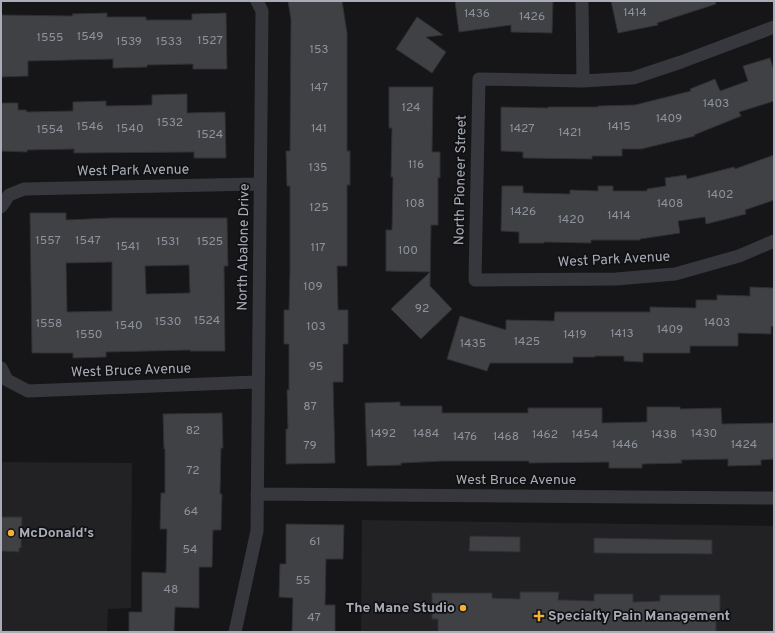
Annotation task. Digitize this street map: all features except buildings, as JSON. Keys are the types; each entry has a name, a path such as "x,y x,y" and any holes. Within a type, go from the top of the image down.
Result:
{"street":[{"name":"North Abalone Drive","path":"235,632 257,531 262,11 257,1"},
{"path":"582,1 583,81 633,78 681,62 774,27"},
{"name":"North Pioneer Street","path":"475,280 479,79 583,81"},
{"name":"West Park Avenue","path":"1,207 8,195 24,189 260,184"},
{"name":"West Park Avenue","path":"475,280 616,279 675,274 739,256 774,241"},
{"name":"West Bruce Avenue","path":"1,368 8,380 28,391 258,382"},
{"name":"West Bruce Avenue","path":"258,494 774,498"}],"shaded area":[{"path":"1,462 132,463 131,608 108,609 107,632 1,632"},
{"path":"362,520 774,526 774,632 361,632"}],"place":[{"name":"McDonald's","path":"11,533"},
{"name":"The Mane Studio","path":"463,608"},
{"name":"Specialty Pain Management","path":"539,616"}]}
